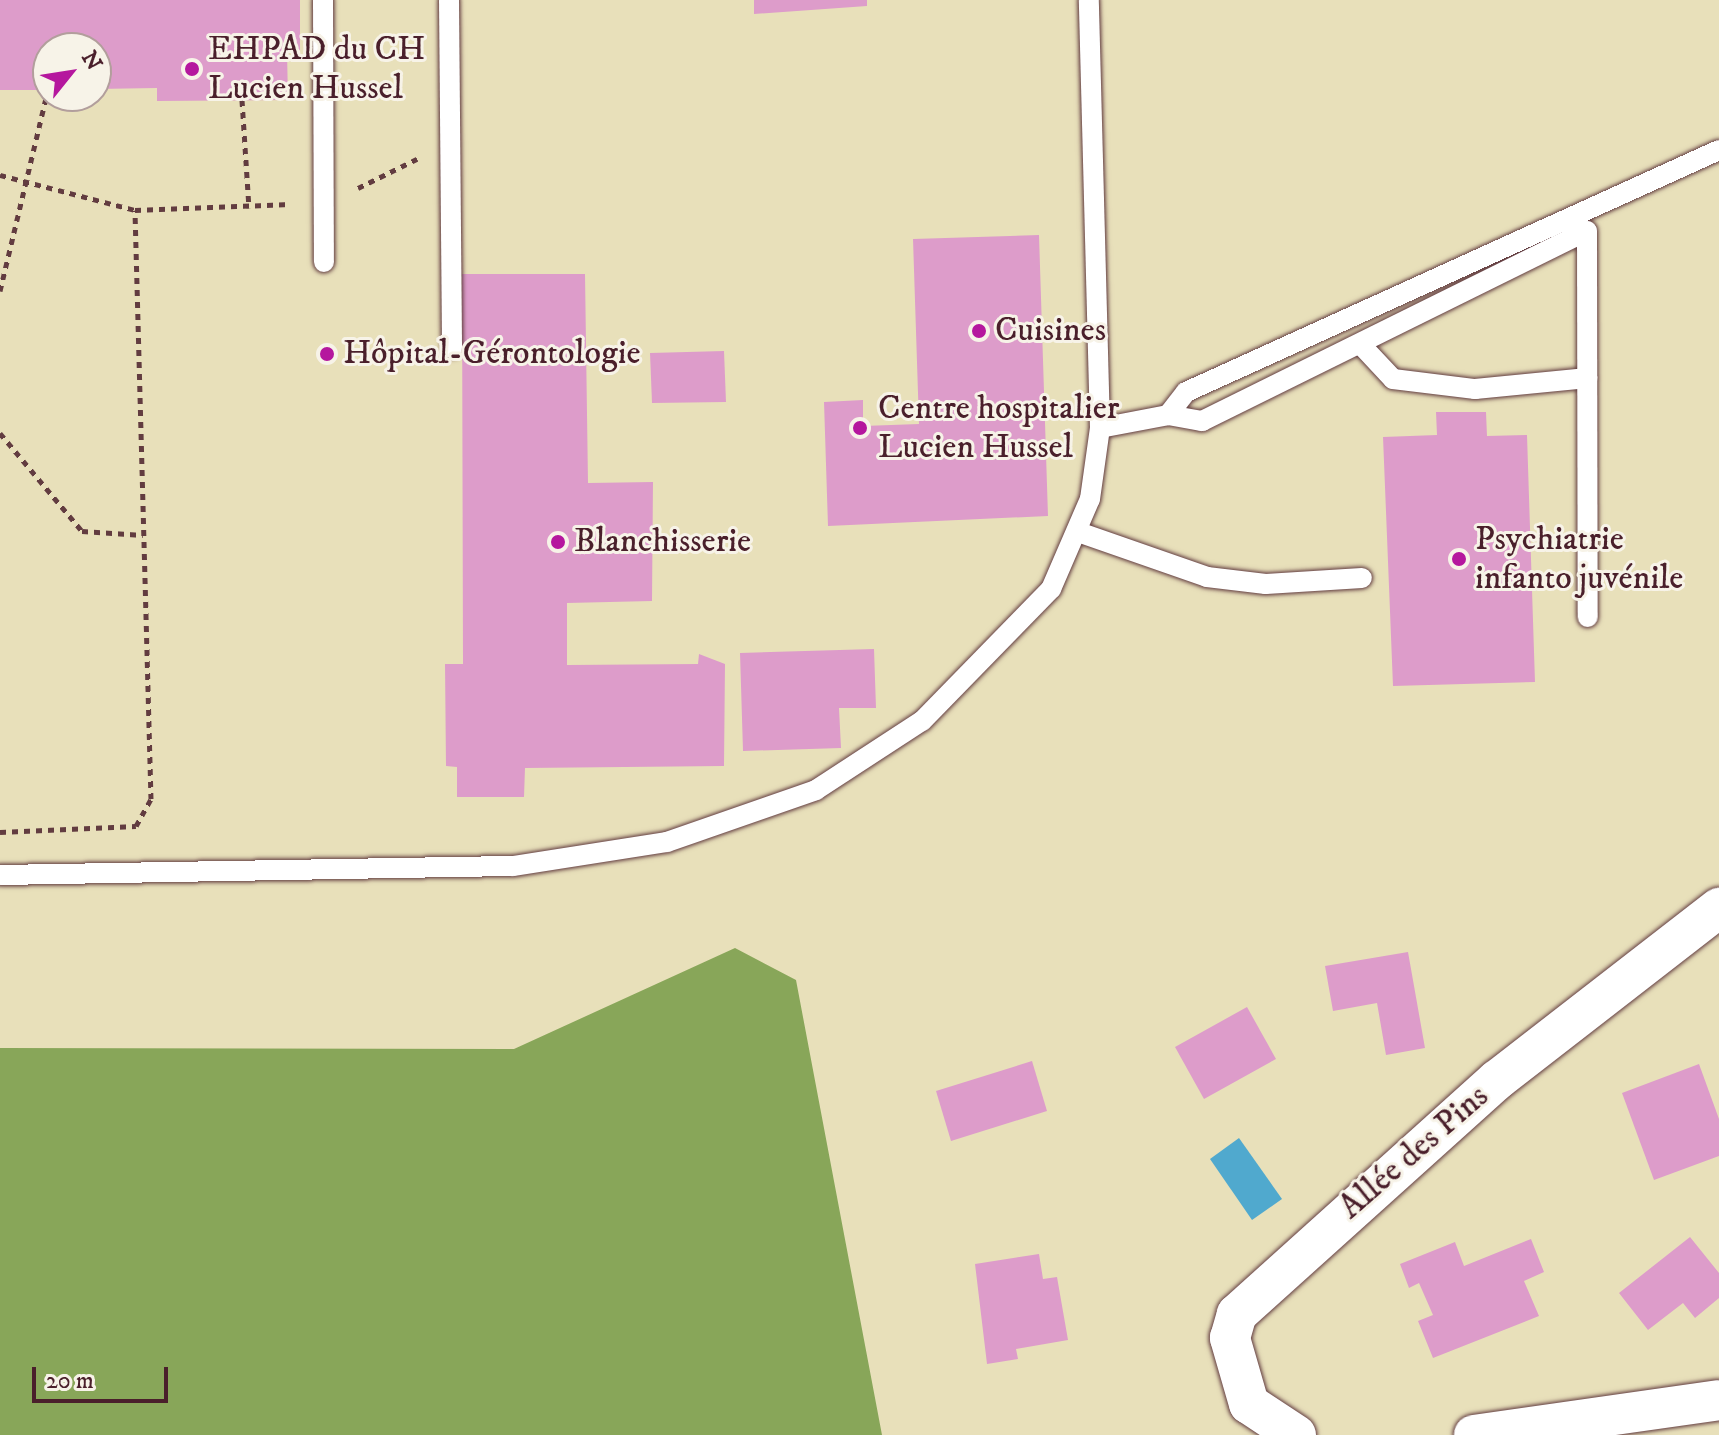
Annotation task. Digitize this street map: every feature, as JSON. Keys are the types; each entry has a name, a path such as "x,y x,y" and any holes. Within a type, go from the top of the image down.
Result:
{"street":[{"name":"Allée des Pins","path":"1296,1435 1249,1404 1230,1338 1237,1314 1497,1080 1719,908"},
{"path":"1474,1435 1719,1400"}],"lane":[{"path":"323,0 324,262"},
{"path":"449,0 452,348"},
{"path":"0,875 513,866 667,842 816,790 922,721 1051,589 1081,533 1100,428 1089,0"},
{"path":"1168,415 1186,392 1719,150"},
{"path":"1100,428 1168,415 1202,421 1363,347 1587,231 1588,617"},
{"path":"1363,347 1393,379 1475,389 1587,378"},
{"path":"1081,533 1207,577 1266,584 1362,578"}],"path":[{"path":"242,100 249,208"},
{"path":"0,291 43,112"},
{"path":"0,175 135,210 249,208 323,201 450,141"},
{"path":"0,832 136,826 146,817 135,210"},
{"path":"0,433 82,531 143,535"}],"green space":[{"path":"735,948 796,980 882,1435 0,1435 0,1048 514,1049"}],"water":[{"path":"1239,1138 1282,1199 1252,1220 1210,1159"}],"building":[{"name":"EHPAD du CH Lucien Hussel","path":"0,0 300,0 300,50 287,50 288,100 157,101 157,88 112,89 112,32 32,32 32,90 0,90"},
{"path":"754,0 867,0 867,6 754,14"},
{"name":"Cuisines","path":"1039,235 1048,516 828,526 824,402 863,400 863,426 919,424 913,239"},
{"name":"Blanchisserie","path":"462,274 585,274 588,483 653,482 652,601 567,603 567,665 698,664 699,654 725,664 724,766 525,768 524,797 457,797 457,767 446,766 445,664 463,664"},
{"path":"724,351 726,402 652,403 650,353"},
{"name":"Psychiatrie infanto juvénile","path":"1436,412 1486,412 1487,436 1527,435 1535,682 1393,686 1383,437 1437,435"},
{"path":"874,649 876,708 839,708 841,748 743,751 740,653"},
{"path":"1408,952 1425,1048 1386,1055 1377,1003 1333,1011 1325,966"},
{"path":"1247,1007 1276,1059 1204,1099 1175,1047"},
{"path":"1032,1061 1047,1111 951,1141 936,1091"},
{"path":"1699,1064 1719,1119 1719,1156 1654,1180 1622,1093"},
{"path":"1690,1237 1719,1273 1719,1298 1695,1318 1683,1303 1648,1330 1619,1293"},
{"path":"1531,1239 1544,1272 1524,1281 1539,1316 1433,1358 1418,1321 1433,1315 1419,1283 1409,1288 1400,1264 1455,1242 1464,1266"},
{"path":"1039,1254 1043,1279 1057,1277 1068,1340 1016,1349 1018,1359 987,1364 975,1264"}],"place":[{"name":"EHPAD du CH Lucien Hussel","path":"192,69"},
{"name":"Cuisines","path":"979,331"},
{"name":"Hôpital-Gérontologie","path":"327,354"},
{"name":"Centre hospitalier Lucien Hussel","path":"860,428"},
{"name":"Blanchisserie","path":"558,542"},
{"name":"Psychiatrie infanto juvénile","path":"1459,559"}]}
